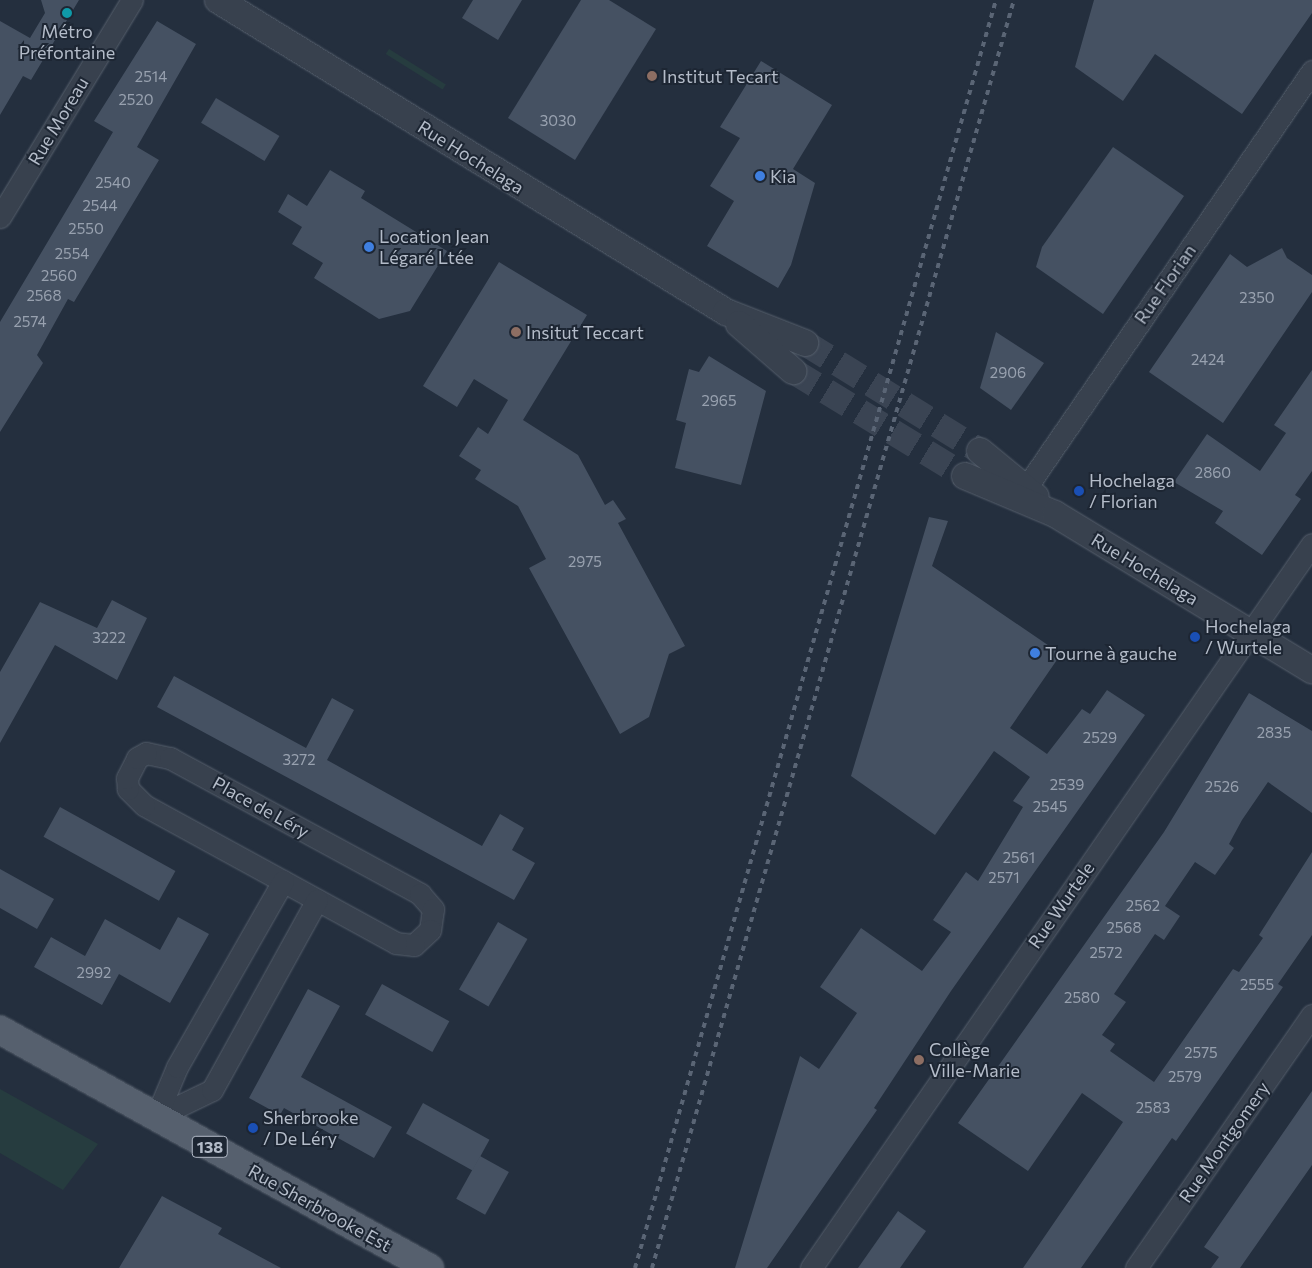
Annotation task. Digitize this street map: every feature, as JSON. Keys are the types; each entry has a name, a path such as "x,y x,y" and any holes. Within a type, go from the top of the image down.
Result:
{"main road":[{"name":"Rue Sherbrooke Est","path":"0,1030 430,1268"}],"street":[{"name":"Rue Moreau","path":"0,217 132,0"},
{"name":"Rue Hochelaga","path":"218,0 726,312 805,344"},
{"name":"Rue Florian","path":"1022,493 1312,71"},
{"name":"Rue Hochelaga","path":"726,312 792,371"},
{"name":"Rue Hochelaga","path":"980,450 1022,493 1312,670"},
{"name":"Rue Hochelaga","path":"965,476 1022,493"},
{"name":"Rue Wurtele","path":"811,1268 1312,544"},
{"name":"Place de Léry","path":"146,753 170,758 394,880 429,900 434,920 423,939 405,945 283,881 134,798 127,778 137,758 146,753"},
{"path":"156,1118 177,1067 283,881"},
{"path":"156,1118 212,1090 317,900"},
{"name":"Rue Montgomery","path":"1136,1268 1312,1015"}],"green space":[{"path":"389,49 446,85 443,90 386,54"},
{"path":"0,1089 98,1144 63,1190 0,1153"}],"building":[{"path":"41,0 79,0 31,80 23,76 0,115 0,21 30,38 45,13"},
{"path":"473,0 522,0 498,40 462,18"},
{"path":"581,0 609,0 656,29 575,160 508,118"},
{"path":"1094,0 1312,0 1312,13 1242,114 1155,54 1123,101 1075,67"},
{"path":"157,21 196,44 137,147 159,160 74,302 68,299 37,355 43,363 0,432 0,322 113,132 94,121"},
{"name":"Kia","path":"761,61 832,105 793,169 815,183 791,265 778,288 707,246 734,201 710,186 740,138 720,127"},
{"path":"216,98 279,136 264,161 201,123"},
{"path":"1113,147 1184,196 1103,314 1036,267 1042,247"},
{"name":"Location Jean Légaré Ltée","path":"330,170 365,191 361,198 447,251 410,311 379,319 314,278 323,263 292,244 302,227 278,212 288,194 307,206"},
{"path":"1282,248 1287,258 1312,275 1312,292 1223,423 1149,372 1230,254 1247,267"},
{"path":"499,262 587,315 523,420 578,455 605,505 613,500 626,519 618,523 685,646 669,654 649,717 620,734 529,568 546,559 518,506 475,479 481,470 459,456 478,427 488,434 508,400 474,379 457,407 423,386"},
{"path":"996,332 1044,363 1011,410 980,388"},
{"path":"709,356 766,391 741,485 675,468 686,423 676,420 689,369 699,372"},
{"path":"1312,370 1312,471 1295,495 1301,499 1262,555 1215,523 1223,511 1174,482 1207,434 1260,471 1286,433 1274,425"},
{"path":"929,517 948,521 932,566 1061,654 1010,728 1047,754 1082,709 1090,714 1107,690 1145,715 951,991 874,1108 877,1110 767,1268 735,1268 800,1056 819,1069 857,1013 820,987 861,928 922,971 951,932 933,920 966,872 978,881 1023,807 1013,801 1030,777 994,751 935,835 851,776"},
{"path":"112,600 147,618 117,680 55,645 0,743 0,672 40,602 97,628"},
{"path":"174,676 306,748 332,698 354,710 327,760 482,846 500,814 524,828 512,850 535,863 514,900 157,707"},
{"path":"1249,693 1312,731 1312,813 1268,782 1242,820 1229,844 1234,848 1215,875 1195,862 1165,906 1180,916 1164,940 1155,934 1114,994 1126,1002 1102,1035 1115,1044 1110,1051 1154,1082 1233,969 1239,972 1263,938 1259,935 1312,852 1312,935 1278,984 1283,987 1176,1141 1172,1138 1081,1268 1023,1268 1123,1122 1082,1093 1028,1171 958,1123 1164,832"},
{"path":"60,807 175,871 159,901 44,837"},
{"path":"0,869 54,899 37,929 0,908"},
{"path":"178,917 209,934 170,1003 119,974 102,1005 34,967 51,937 85,956 105,919 160,950"},
{"path":"498,922 527,939 488,1007 459,990"},
{"path":"382,984 449,1021 432,1052 365,1015"},
{"path":"308,989 340,1006 301,1077 392,1127 374,1158 284,1108 280,1115 249,1098"},
{"path":"1312,1091 1312,1165 1240,1268 1211,1268 1219,1257 1204,1247"},
{"path":"423,1103 489,1140 473,1170 406,1134"},
{"path":"480,1156 509,1172 485,1215 456,1199"},
{"path":"162,1196 222,1228 218,1234 281,1268 119,1268"},
{"path":"898,1211 926,1231 900,1268 858,1268"}],"tunnel":[{"path":"805,343 980,451"},
{"path":"793,371 965,476"}],"railway":[{"path":"635,1268 996,0"},
{"path":"652,1268 1014,0"}],"place":[{"name":"Métro Préfontaine","path":"67,13"},
{"name":"Institut Tecart","path":"652,76"},
{"name":"Kia","path":"760,176"},
{"name":"Location Jean Légaré Ltée","path":"369,247"},
{"name":"Insitut Teccart","path":"516,332"},
{"name":"Hochelaga / Florian","path":"1079,491"},
{"name":"Hochelaga / Wurtele","path":"1195,637"},
{"name":"Tourne à gauche","path":"1035,653"},
{"name":"Collège Ville-Marie","path":"919,1060"},
{"name":"Sherbrooke / De Léry","path":"253,1128"}]}
